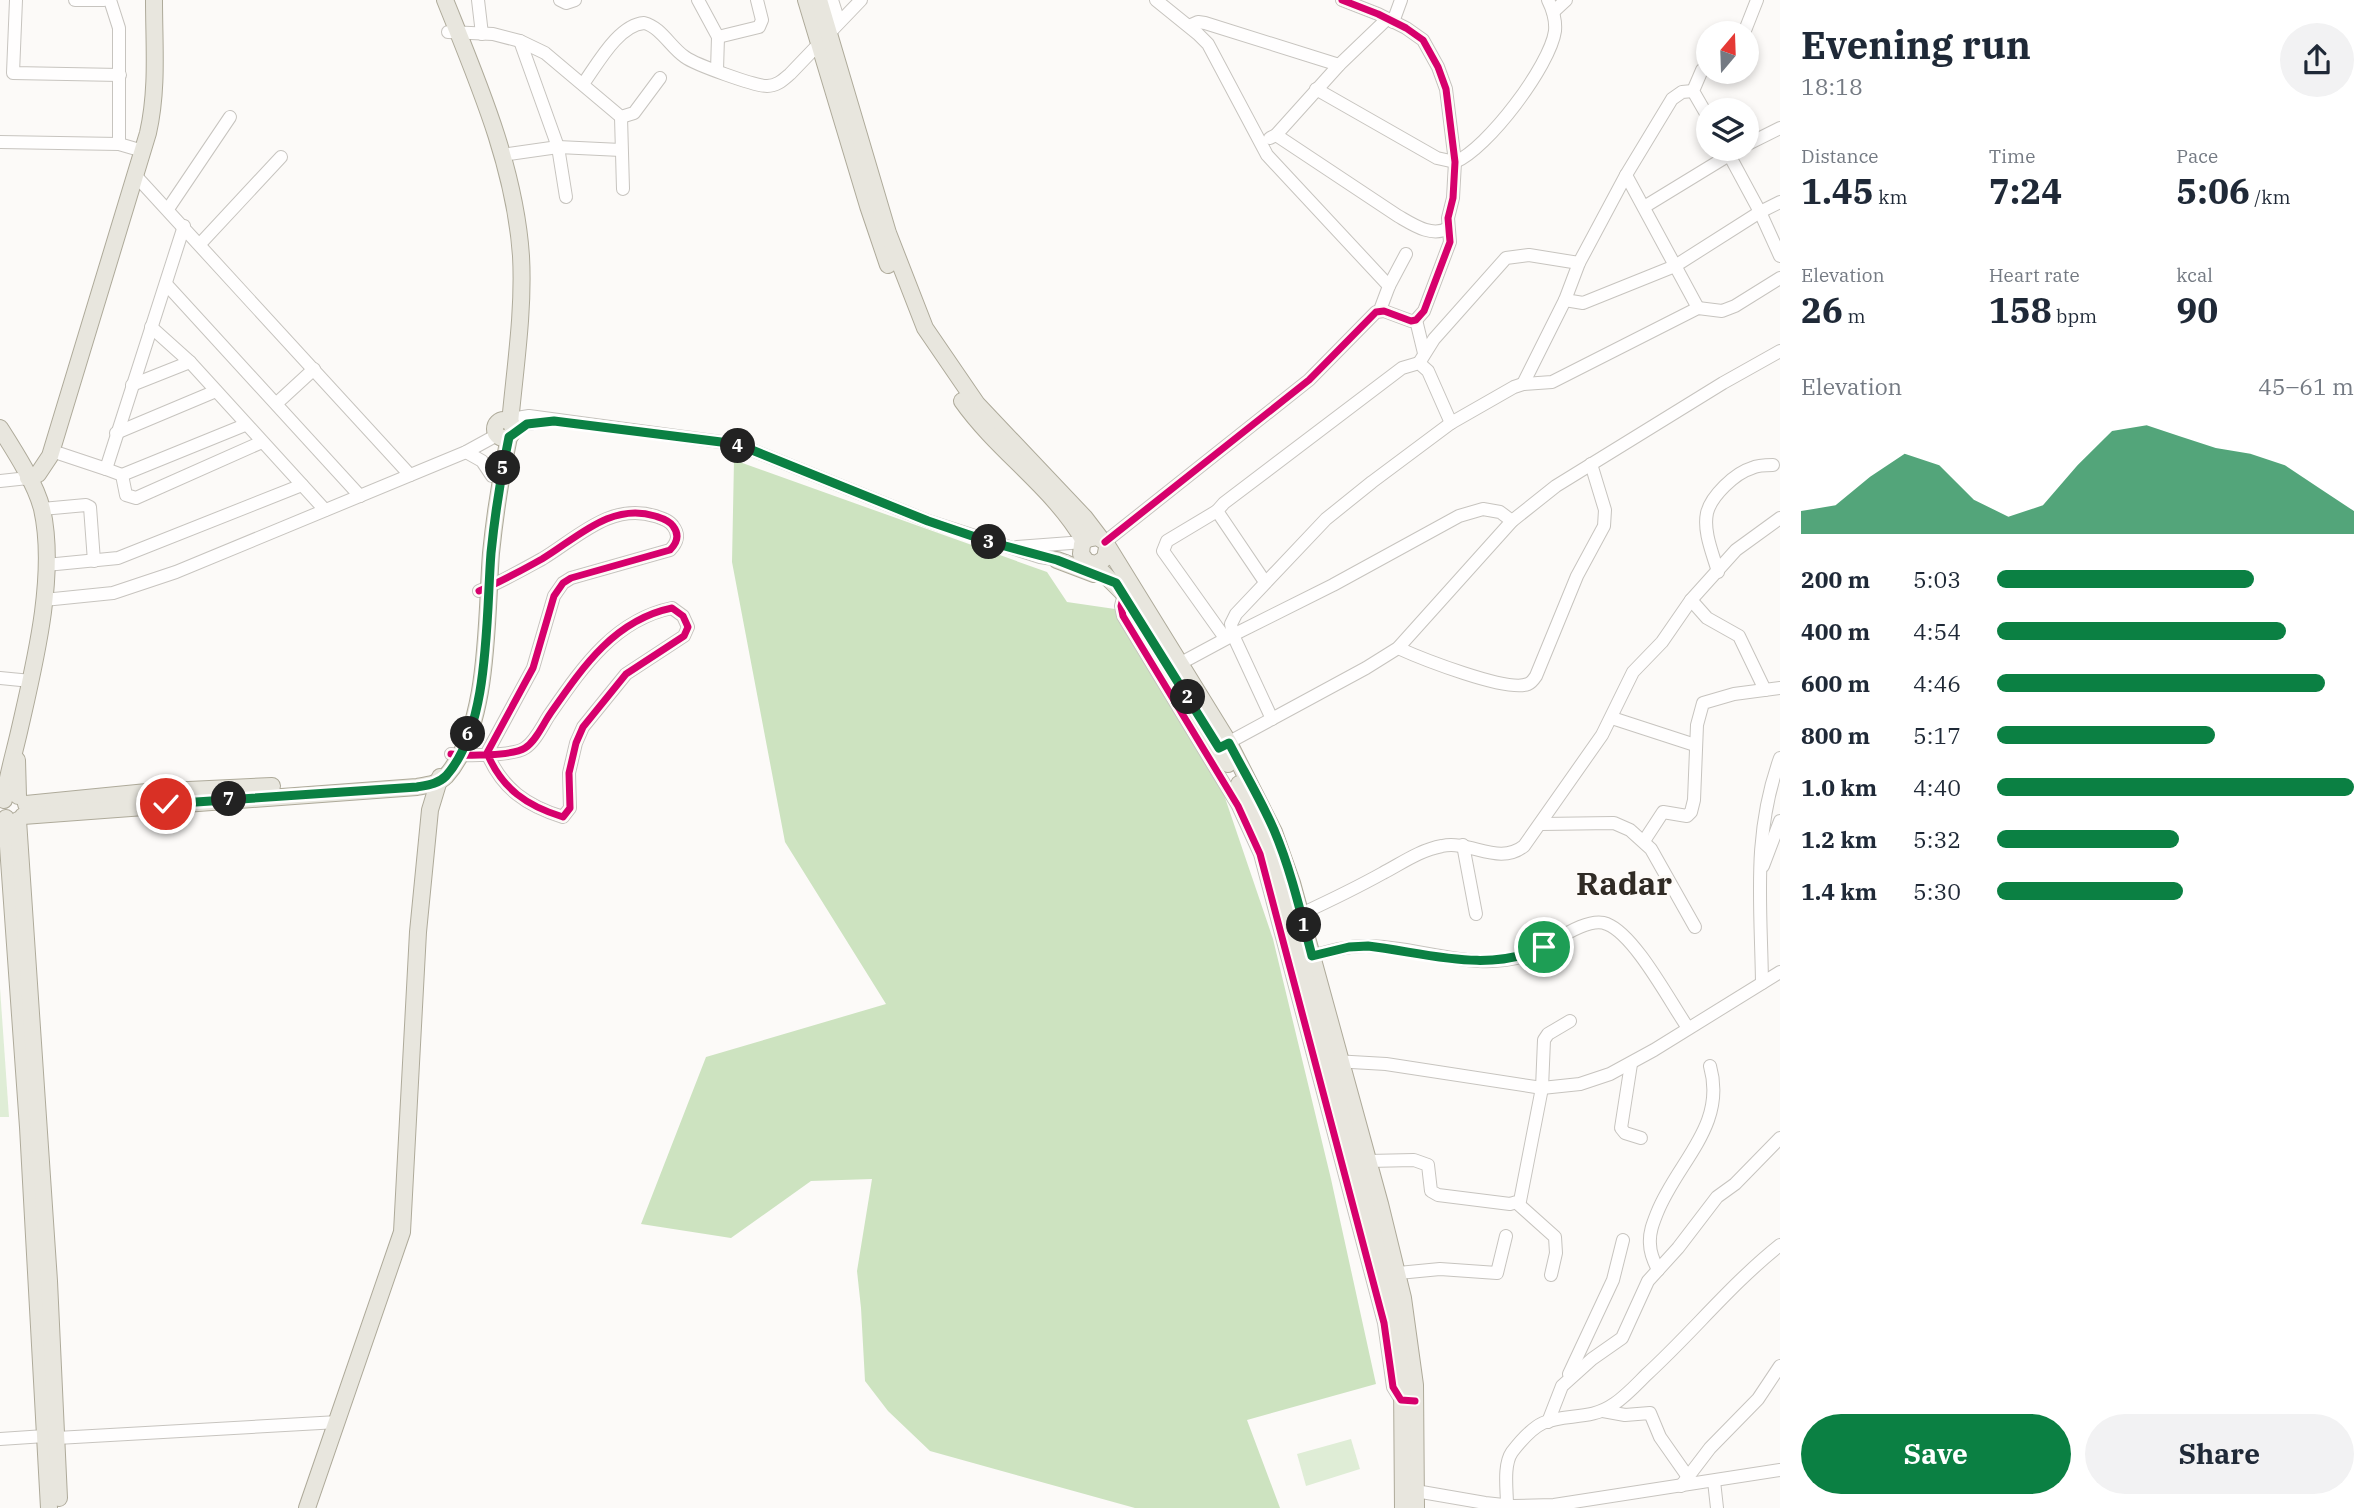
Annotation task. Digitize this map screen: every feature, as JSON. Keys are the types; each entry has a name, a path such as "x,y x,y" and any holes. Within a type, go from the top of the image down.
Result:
{"main road":[{"path":"28,478 45,466 52,451 143,151 153,108 153,0"},
{"path":"435,0 453,32 487,107 502,155 517,224 521,257 505,430 489,527"},
{"path":"445,0 497,170 509,224 516,295"},
{"path":"806,0 829,33"},
{"path":"818,0 829,33 879,240 910,308 951,387 988,435 1065,513 1084,541 1081,554 1120,589 1224,745 1267,844 1307,958"},
{"path":"910,308 977,404 1085,518 1104,543 1181,663 1224,745 1275,832 1301,914 1307,958 1329,1062 1409,1328 1410,1490 1416,1508"},
{"path":"0,428 42,509 46,565 44,600 31,681 16,743 10,809"},
{"path":"10,809 417,787 447,775 476,710 484,662 484,589 492,476 505,430"},
{"path":"1084,541 1094,537 1104,543"},
{"path":"1090,563 1105,558 1104,543"},
{"path":"1057,560 1120,589"},
{"path":"16,743 6,763 28,1127 51,1437 59,1508"},
{"path":"307,1508 402,1232 418,932 430,810 440,776"},
{"path":"1329,1062 1368,1161 1391,1273"},
{"path":"49,1508 51,1437"},
{"path":"1403,1508 1410,1490"}],"street":[{"path":"16,0 13,73 120,75"},
{"path":"75,0 104,0"},
{"path":"110,0 119,28 119,144"},
{"path":"478,0 482,34"},
{"path":"560,0 575,0"},
{"path":"698,0 718,37 718,70"},
{"path":"718,37 759,27 762,20 757,0"},
{"path":"829,33 832,0"},
{"path":"583,85 620,34 638,23 649,24 685,57 754,84 771,86 790,74 860,0"},
{"path":"1156,0 1208,44 1267,155 1389,286"},
{"path":"1342,0 1390,20 1423,40 1443,77 1455,162 1448,228 1449,248 1424,311 1416,320 1421,358 1451,423"},
{"path":"1261,143 1276,135 1339,65 1390,20 1401,0"},
{"path":"1316,89 1437,158 1455,162 1472,153 1518,101 1534,78 1555,34 1551,6 1566,0"},
{"path":"1749,21 1757,0"},
{"path":"1189,26 1198,22 1205,23 1339,65"},
{"path":"453,32 520,41 545,53 621,117 623,189"},
{"path":"520,41 558,147 566,197"},
{"path":"621,117 634,113 660,78"},
{"path":"1693,91 1696,84"},
{"path":"1693,91 1697,98"},
{"path":"1523,384 1565,300 1579,263 1626,174 1672,99 1682,92 1693,91"},
{"path":"168,209 230,117"},
{"path":"1759,138 1780,128"},
{"path":"1276,135 1409,222 1436,232 1448,228"},
{"path":"0,142 119,144 143,151"},
{"path":"502,155 558,147 621,150"},
{"path":"200,244 281,157"},
{"path":"1644,207 1714,161"},
{"path":"1736,161 1780,256"},
{"path":"1626,174 1698,308"},
{"path":"135,175 410,475"},
{"path":"1565,300 1583,303 1675,266 1780,202"},
{"path":"106,469 184,226"},
{"path":"1104,543 1308,380 1380,310 1406,254"},
{"path":"1272,719 1229,636 1163,551 1167,541 1217,511 1402,368 1421,358 1506,258 1530,255 1579,263"},
{"path":"1229,636 1236,614 1326,519 1372,481 1451,423 1523,384 1552,382 1698,308 1722,311 1735,306 1780,278"},
{"path":"166,284 360,496"},
{"path":"1380,310 1416,320"},
{"path":"151,327 190,362 325,510"},
{"path":"1224,745 1398,648 1512,521 1570,476 1780,351"},
{"path":"132,385 190,362"},
{"path":"277,403 314,369"},
{"path":"116,433 216,391"},
{"path":"44,600 90,597 126,589 176,572 466,452 505,430 554,421 721,442 747,448 928,521 1057,560 1090,563"},
{"path":"52,451 122,475 245,425"},
{"path":"122,475 126,495 136,498 262,442"},
{"path":"466,452 482,461 492,476"},
{"path":"1398,648 1444,667 1498,682 1520,685 1532,681 1577,576 1604,526 1605,510 1591,464"},
{"path":"1718,572 1708,537 1707,514 1711,504 1726,485 1749,468 1773,465"},
{"path":"0,481 28,478"},
{"path":"46,565 118,558 302,485"},
{"path":"42,509 86,505 90,508 94,561"},
{"path":"1181,663 1459,516 1483,509 1500,512 1512,521"},
{"path":"1217,511 1265,582"},
{"path":"455,755 487,754 508,754 527,747 574,679 594,654 620,629 672,608 679,611 688,627 684,636 626,674 583,727 570,762 570,808 567,815 556,815 516,796 495,772 487,754 498,731 514,708 533,668 558,588 571,578 670,550 677,541 677,534 669,522 645,513 611,516 542,559 484,589"},
{"path":"1301,914 1415,855 1439,846 1463,845 1498,854 1513,853 1524,846 1612,719 1633,672 1662,642 1691,600 1736,550 1780,518"},
{"path":"1013,548 1084,541"},
{"path":"1120,589 1123,616 1238,806 1261,854 1329,1062 1384,1323 1393,1387 1397,1395 1409,1401"},
{"path":"1691,600 1707,618 1739,636 1765,690"},
{"path":"0,678 31,681"},
{"path":"1644,841 1663,812 1687,816 1691,811 1694,800 1695,746 1699,711 1703,703 1734,694 1780,688"},
{"path":"1612,719 1695,746"},
{"path":"1762,983 1758,880 1762,825 1780,758"},
{"path":"1758,880 1780,821"},
{"path":"1541,824 1617,823 1644,841 1659,860 1674,892 1696,927"},
{"path":"1463,845 1476,914"},
{"path":"1307,958 1349,947 1368,946 1474,961 1504,960 1529,954 1594,922 1602,922 1615,928 1632,944 1688,1028"},
{"path":"1329,1062 1386,1064 1542,1088 1565,1087 1593,1081 1630,1064 1780,972"},
{"path":"1517,1203 1523,1193 1542,1088 1544,1040 1548,1034 1570,1021"},
{"path":"1630,1064 1621,1128 1625,1133 1641,1138"},
{"path":"1658,1270 1650,1248 1652,1227 1668,1188 1711,1116 1714,1093 1710,1066"},
{"path":"1566,1381 1622,1338 1648,1281 1717,1198 1780,1138"},
{"path":"1368,1161 1420,1161 1428,1166 1431,1191 1434,1193 1481,1202 1517,1203 1555,1237 1556,1253 1551,1275"},
{"path":"1391,1273 1440,1269 1497,1273 1506,1236"},
{"path":"1548,1422 1556,1396 1582,1350 1613,1280 1623,1240"},
{"path":"1507,1505 1509,1457 1534,1430 1548,1422 1603,1411 1618,1401 1680,1345 1728,1292 1780,1245"},
{"path":"1684,1481 1710,1448 1758,1399 1780,1366"},
{"path":"1603,1411 1625,1415 1650,1413 1684,1481"},
{"path":"0,1439 338,1422"},
{"path":"1410,1490 1451,1502 1539,1506 1684,1481 1714,1481 1780,1470"},
{"path":"1714,1481 1717,1508"}],"green space":[{"path":"734,460 1047,572 1067,602 1115,609 1220,783 1273,939 1331,1179 1376,1384 1247,1420 1280,1508 1135,1508 930,1451 888,1411 865,1381 857,1271 872,1179 811,1181 731,1238 641,1224 706,1057 886,1004 785,842 732,562"},
{"path":"0,988 9,1117 0,1117"},
{"path":"1351,1439 1360,1469 1306,1486 1297,1454"}],"cycle path":[{"path":"1105,542 1309,380 1376,312 1384,311 1411,321 1416,320 1424,311 1450,242 1448,218 1453,198 1455,162 1446,89 1438,67 1423,40 1378,14 1342,0"},
{"path":"451,754 477,755 489,755 525,748 536,737 587,663 616,635 651,614 672,608 683,616 688,627 684,636 626,674 583,727 569,773 570,808 563,817 538,807 517,794 500,777 493,766 487,753 533,668 554,596 563,583 571,578 670,550 676,542 676,533 669,522 655,516 639,513 609,518 595,524 542,559 479,591"},
{"path":"1124,594 1121,606 1123,616 1238,806 1260,854 1384,1323 1393,1387 1401,1400 1415,1401"}],"district":[{"name":"Radar","path":"1624,883"}],"route":[{"path":"166,804 417,787 440,782 462,749 476,710 484,662 494,527 509,437 527,424 554,421 721,442 747,448 928,521 990,542 1057,560 1116,583 1219,748 1229,743 1261,803 1275,832 1292,883 1312,956 1349,947 1368,946 1488,962 1529,954 1544,947"}]}
